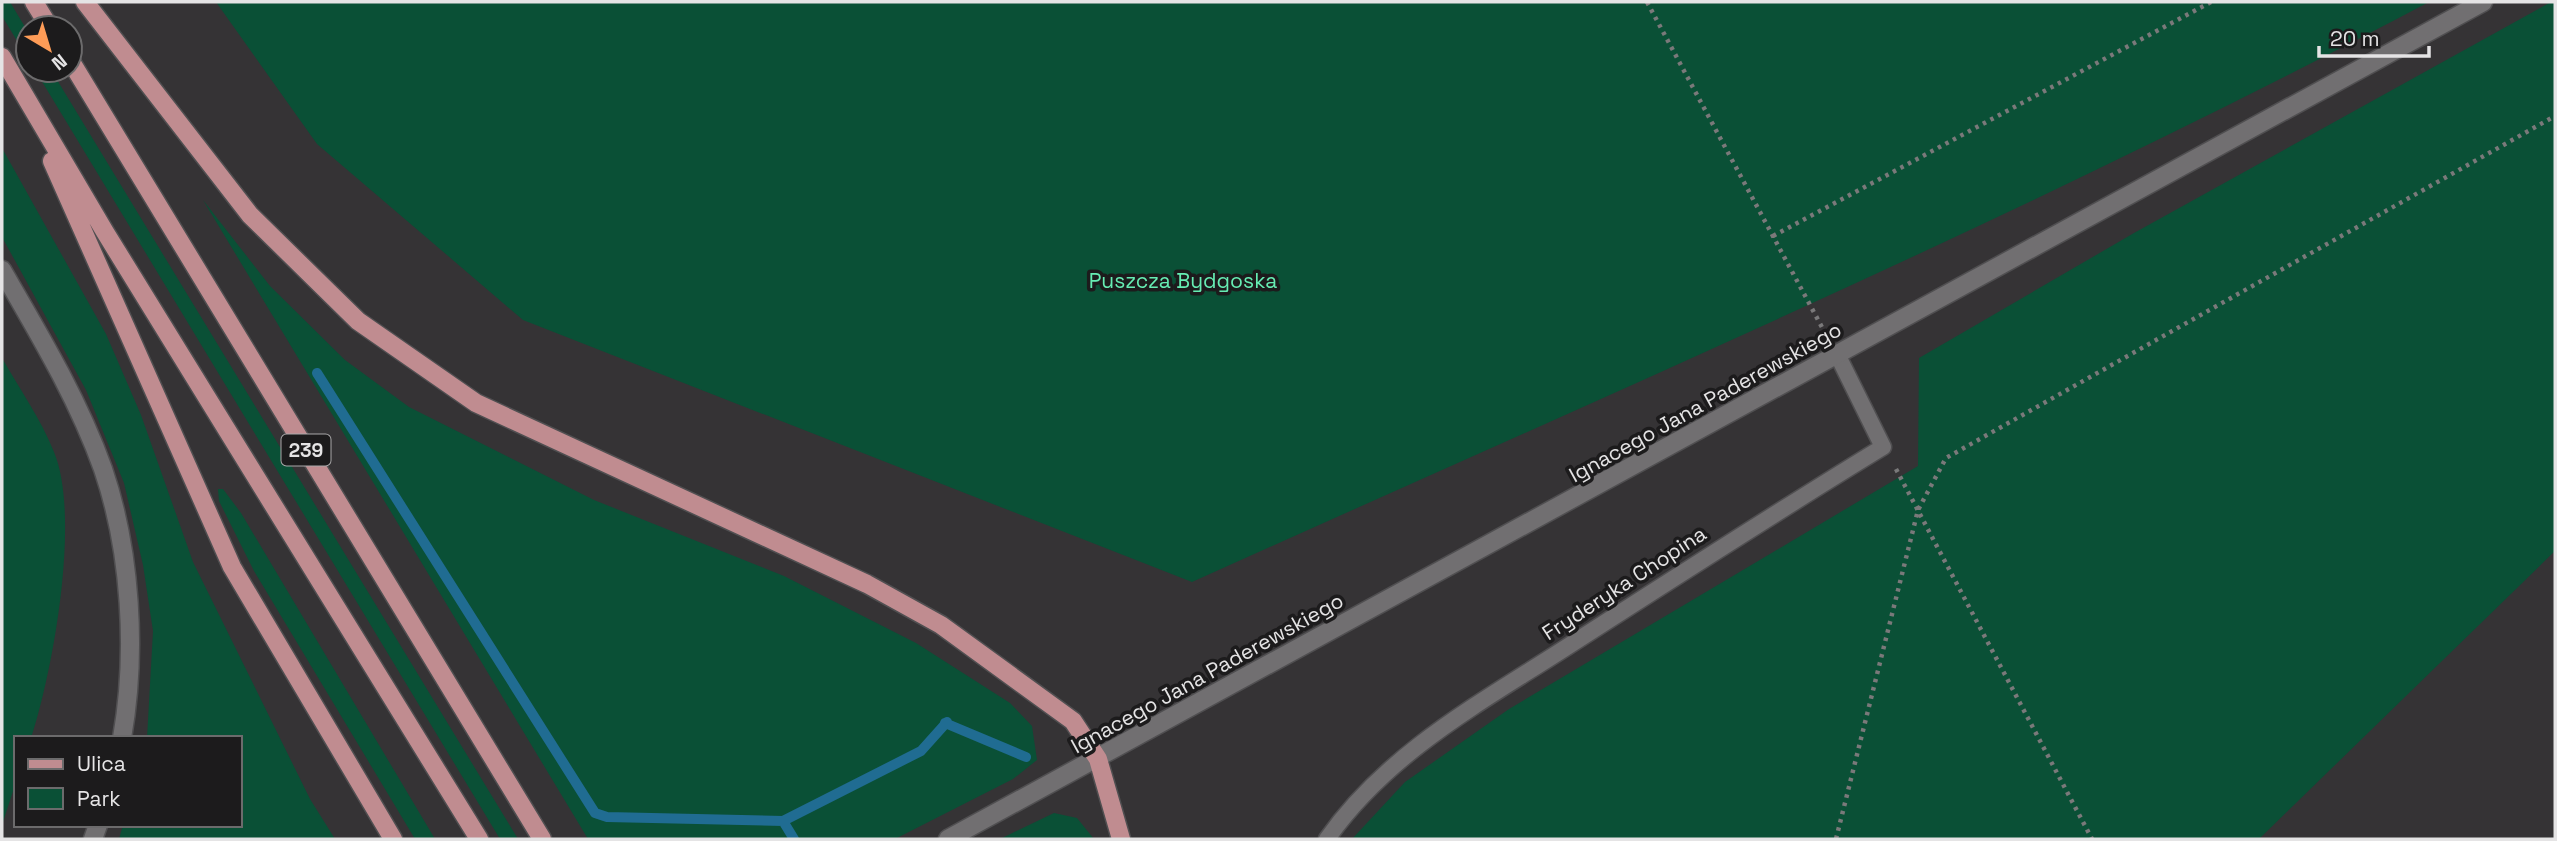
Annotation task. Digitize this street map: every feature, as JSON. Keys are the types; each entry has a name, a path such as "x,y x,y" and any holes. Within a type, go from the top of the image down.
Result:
{"main road":[{"path":"85,2 250,215 358,321 476,403 904,603 993,661 1073,721 1098,759 1121,839"},
{"name":"239","path":"2,57 14,78"},
{"name":"239","path":"84,83 542,839"},
{"path":"17,84 232,567 393,839"},
{"name":"239","path":"18,84 105,232 479,839"}],"street":[{"name":"Ignacego Jana Paderewskiego","path":"948,839 2483,2"},
{"path":"2,270 76,405 103,471 117,527 125,581 129,671 122,736"}],"lane":[{"path":"1838,356 1883,447"},
{"name":"Fryderyka Chopina","path":"1327,839 1370,787 1424,739 1739,536 1883,447"}],"path":[{"path":"1647,2 1818,320"},
{"path":"1773,236 2211,2"},
{"path":"1836,839 1918,510 1946,458 2555,116"},
{"path":"1883,447 2092,839"}],"green space":[{"path":"2,2 10,2 17,14 14,14 14,36 2,16"},
{"name":"Puszcza Bydgoska","path":"216,2 2429,2 2124,156 1970,230 1192,582 523,320 317,144"},
{"path":"2555,2 2555,551 2259,839 1352,839 1405,782 1509,709 1918,466 1919,358 2134,233"},
{"path":"43,84 60,84 518,839 500,839"},
{"path":"2,148 106,334 141,415 193,562 310,799 335,839 119,839 122,827 242,827 242,736 147,736 153,631 143,565 124,483 86,390 2,237"},
{"path":"203,200 270,286 345,360 409,407 594,500 784,576 916,643 1010,703 1032,726 1037,760 1013,779 895,839 588,839"},
{"path":"2,358 54,452 62,480 65,515 61,594 48,674 32,736 14,736 14,788 2,825"},
{"path":"218,489 223,489 241,513 435,839 415,839 254,571 219,501"},
{"path":"1054,813 1077,818 1094,839 1000,839"}],"waterway":[{"path":"317,373 595,813 607,817 783,821 921,751 947,722"},
{"path":"945,723 1026,757"},
{"path":"783,821 794,839"}]}
